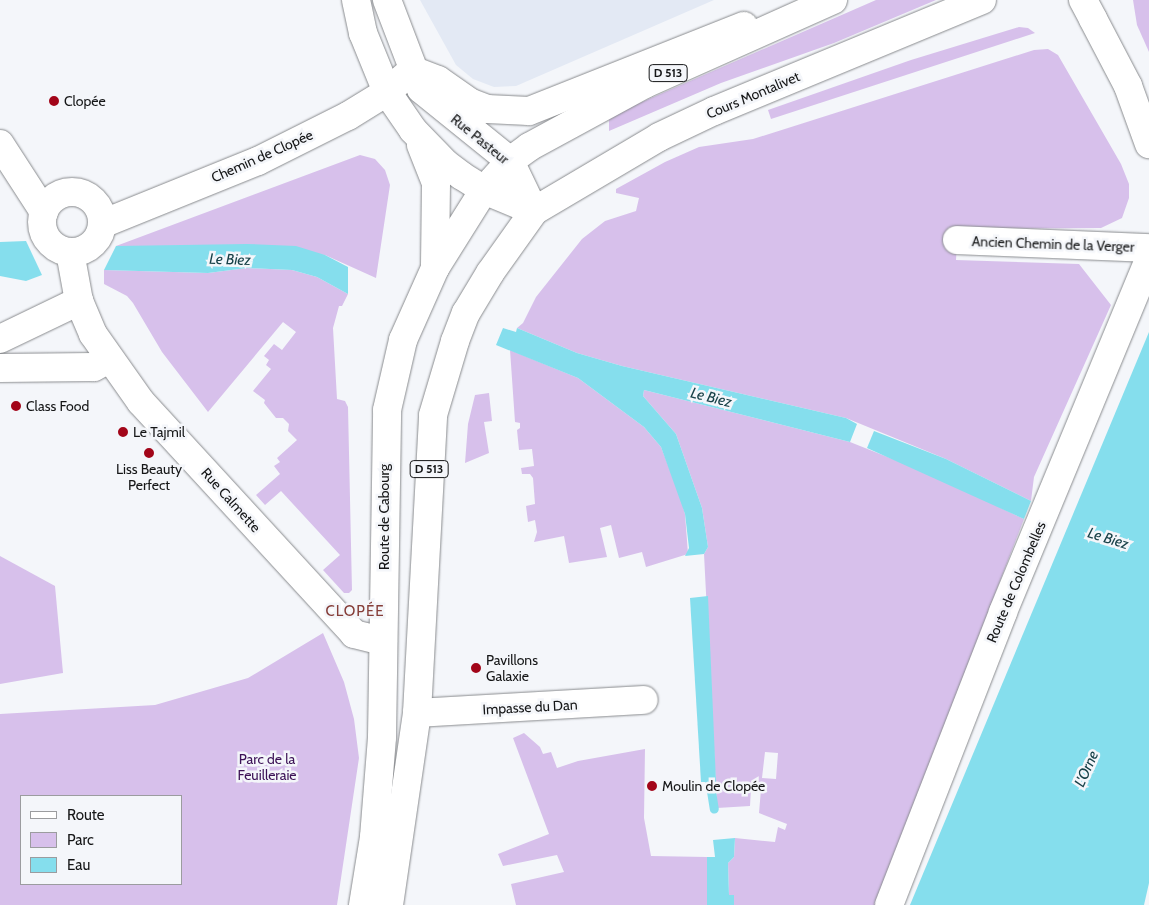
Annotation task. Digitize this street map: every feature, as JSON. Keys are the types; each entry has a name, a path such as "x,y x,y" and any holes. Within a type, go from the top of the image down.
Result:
{"main road":[{"path":"356,0 363,34 387,92 413,130 446,164 484,190 534,211"},
{"name":"Rue Pasteur","path":"387,0 412,70 421,89 431,100 510,161 534,211"},
{"path":"412,70 438,80 470,102 487,109 529,111 800,4 829,0"},
{"name":"D 513","path":"510,161 585,114 645,84 833,0"},
{"name":"Cours Montalivet","path":"534,211 658,137 714,111 982,0"},
{"path":"1088,10 1128,86 1149,144"},
{"name":"Chemin de Clopée","path":"102,224 258,161 387,92 412,70"},
{"path":"413,130 436,183 438,242 435,268"},
{"path":"0,144 44,212"},
{"name":"Route de Cabourg","path":"363,905 374,837 382,738 387,410 403,340 435,268 484,190 510,161"},
{"path":"72,192 94,201 102,224 99,235 92,244 70,252 50,243 44,233 44,212 50,201 72,192"},
{"name":"D 513","path":"389,905 417,713 430,439 437,394 466,313 504,252 534,211"},
{"name":"Ancien Chemin de la Verger","path":"957,240 1149,248"},
{"name":"Rue Calmette","path":"70,252 79,302 109,359 141,402 354,634 383,641"},
{"name":"Route de Colombelles","path":"889,905 1003,612 1149,260"},
{"path":"0,339 79,302"},
{"path":"0,368 94,367 109,359"},
{"name":"Impasse du Dan","path":"417,713 644,700"}],"shaded area":[{"path":"420,0 714,0 516,86 494,87 473,79 456,65"}],"green space":[{"path":"876,0 936,0 834,43 721,83 609,131 609,118 635,105"},
{"path":"1133,0 1149,0 1149,52 1137,25"},
{"path":"1019,27 1028,28 1035,33 771,119 768,110 911,60"},
{"path":"1048,49 1058,55 1121,164 1129,184 1129,198 1122,218 1101,228 958,229 956,260 1079,264 1111,305 1034,477 1031,501 946,459 846,418 622,366 577,353 517,328 523,323 536,297 582,239 605,221 636,211 639,198 616,193 616,189 665,162 699,147 753,139 1034,50"},
{"path":"360,155 375,159 385,170 390,185 376,278 325,255 206,246 116,246"},
{"path":"247,268 292,270 317,277 348,294 342,306 339,306 333,328 337,399 345,401 348,407 352,590 349,593 344,593 323,570 340,555 281,491 265,505 256,495 280,474 274,466 280,462 277,458 297,440 288,431 289,424 283,418 276,418 264,403 265,400 253,391 271,369 266,365 269,360 264,356 274,344 282,350 296,332 283,322 208,412 162,352 133,303 127,296 104,284 104,270 208,273"},
{"path":"510,350 578,378 644,427 661,447 680,496 685,514 688,554 646,567 642,552 619,558 611,525 600,528 607,557 569,563 564,536 534,542 537,532 535,520 528,522 526,506 535,504 533,478 530,474 522,474 521,468 534,466 532,449 519,450 517,430 520,428 520,423 515,422"},
{"path":"644,390 850,442 930,474 1024,519 875,905 734,905 734,896 729,895 728,863 734,857 735,838 775,842 778,827 785,830 787,824 759,813 761,789 751,788 750,806 717,808 704,554 708,547 702,508 676,434 643,396","holes":["765,752 778,753 776,779 762,778"]},
{"path":"489,393 492,421 484,422 489,453 465,463 468,424 475,395"},
{"path":"0,556 55,586 63,673 0,684"},
{"name":"Parc de la Feuilleraie","path":"323,633 344,682 354,719 359,758 337,905 0,905 0,714 155,705 248,678"},
{"path":"524,733 540,747 543,754 551,752 557,768 578,761 645,749 644,818 651,856 707,857 707,905 516,905 511,884 564,872 557,855 503,866 498,854 549,834 513,738"}],"water":[{"path":"26,241 42,275 26,281 0,276 0,242"},
{"path":"247,244 296,246 325,255 348,267 348,294 317,277 292,270 247,268 208,273 104,270 116,246"},
{"path":"503,328 516,332 517,328 577,353 622,366 846,418 857,424 850,442 644,390 643,396 676,434 702,508 708,547 704,554 685,556 689,548 685,514 661,447 644,427 578,378 496,345"},
{"name":"L'Orne","path":"1149,332 1149,883 1144,905 910,905"},
{"path":"874,431 946,459 1031,501 1024,519 867,448"},
{"path":"708,596 716,782 701,782 690,598"},
{"path":"735,838 734,857 728,863 729,895 734,895 734,905 707,905 707,857 715,857 713,840"}],"waterway":[{"name":"Le Biez","path":"708,772 714,809"}],"place":[{"name":"Clopée","path":"54,101"},
{"name":"Class Food","path":"16,406"},
{"name":"Le Tajmil","path":"123,432"},
{"name":"Liss Beauty Perfect","path":"149,453"},
{"name":"Pavillons Galaxie","path":"476,668"},
{"name":"Moulin de Clopée","path":"652,786"}],"district":[{"name":"CLOPÉE","path":"355,612"}]}
